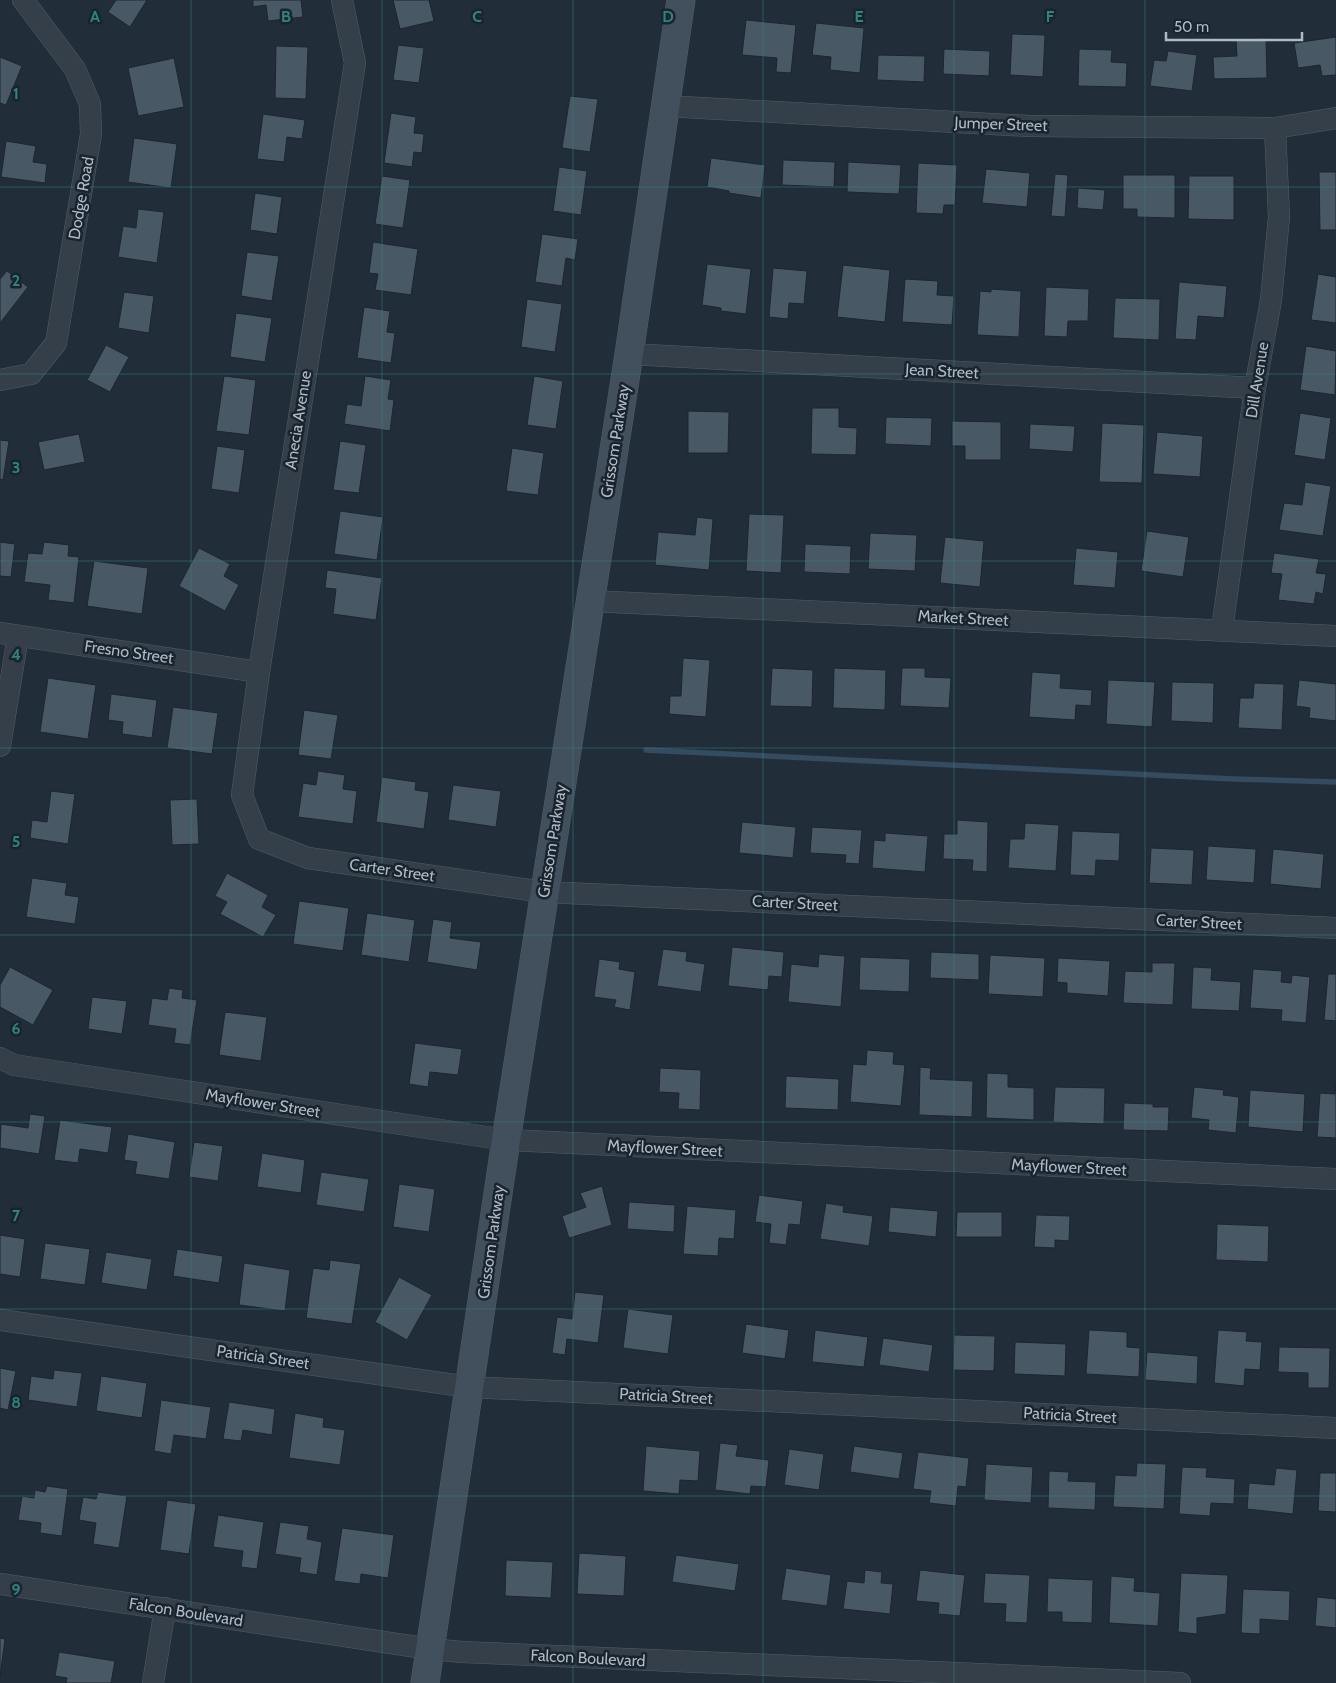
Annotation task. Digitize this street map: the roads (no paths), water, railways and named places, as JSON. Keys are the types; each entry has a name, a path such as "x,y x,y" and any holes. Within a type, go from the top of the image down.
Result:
{"main road":[{"name":"Grissom Parkway","path":"425,1683 544,892 629,354 681,0"}],"street":[{"name":"Dodge Road","path":"0,380 31,374 56,343 91,134 90,104 75,69 23,0"},
{"name":"Anecia Avenue","path":"259,839 242,794 259,672 355,63 342,0"},
{"name":"Jumper Street","path":"665,106 1029,126 1275,128 1336,118"},
{"name":"Dill Avenue","path":"1222,630 1255,388 1271,300 1279,217 1275,128"},
{"name":"Jean Street","path":"629,354 1255,388"},
{"name":"Market Street","path":"590,601 1336,636"},
{"name":"Fresno Street","path":"9,634 259,672"},
{"path":"0,746 9,634"},
{"name":"Carter Street","path":"259,839 308,858 544,892 1336,928"},
{"name":"Mayflower Street","path":"0,1058 14,1065 506,1140 1336,1180"},
{"name":"Patricia Street","path":"0,1320 470,1387 1336,1428"},
{"name":"Falcon Boulevard","path":"0,1584 430,1649 702,1673 1180,1683"},
{"path":"153,1683 165,1608"}],"waterway":[{"path":"646,750 1234,779 1336,782"}]}
